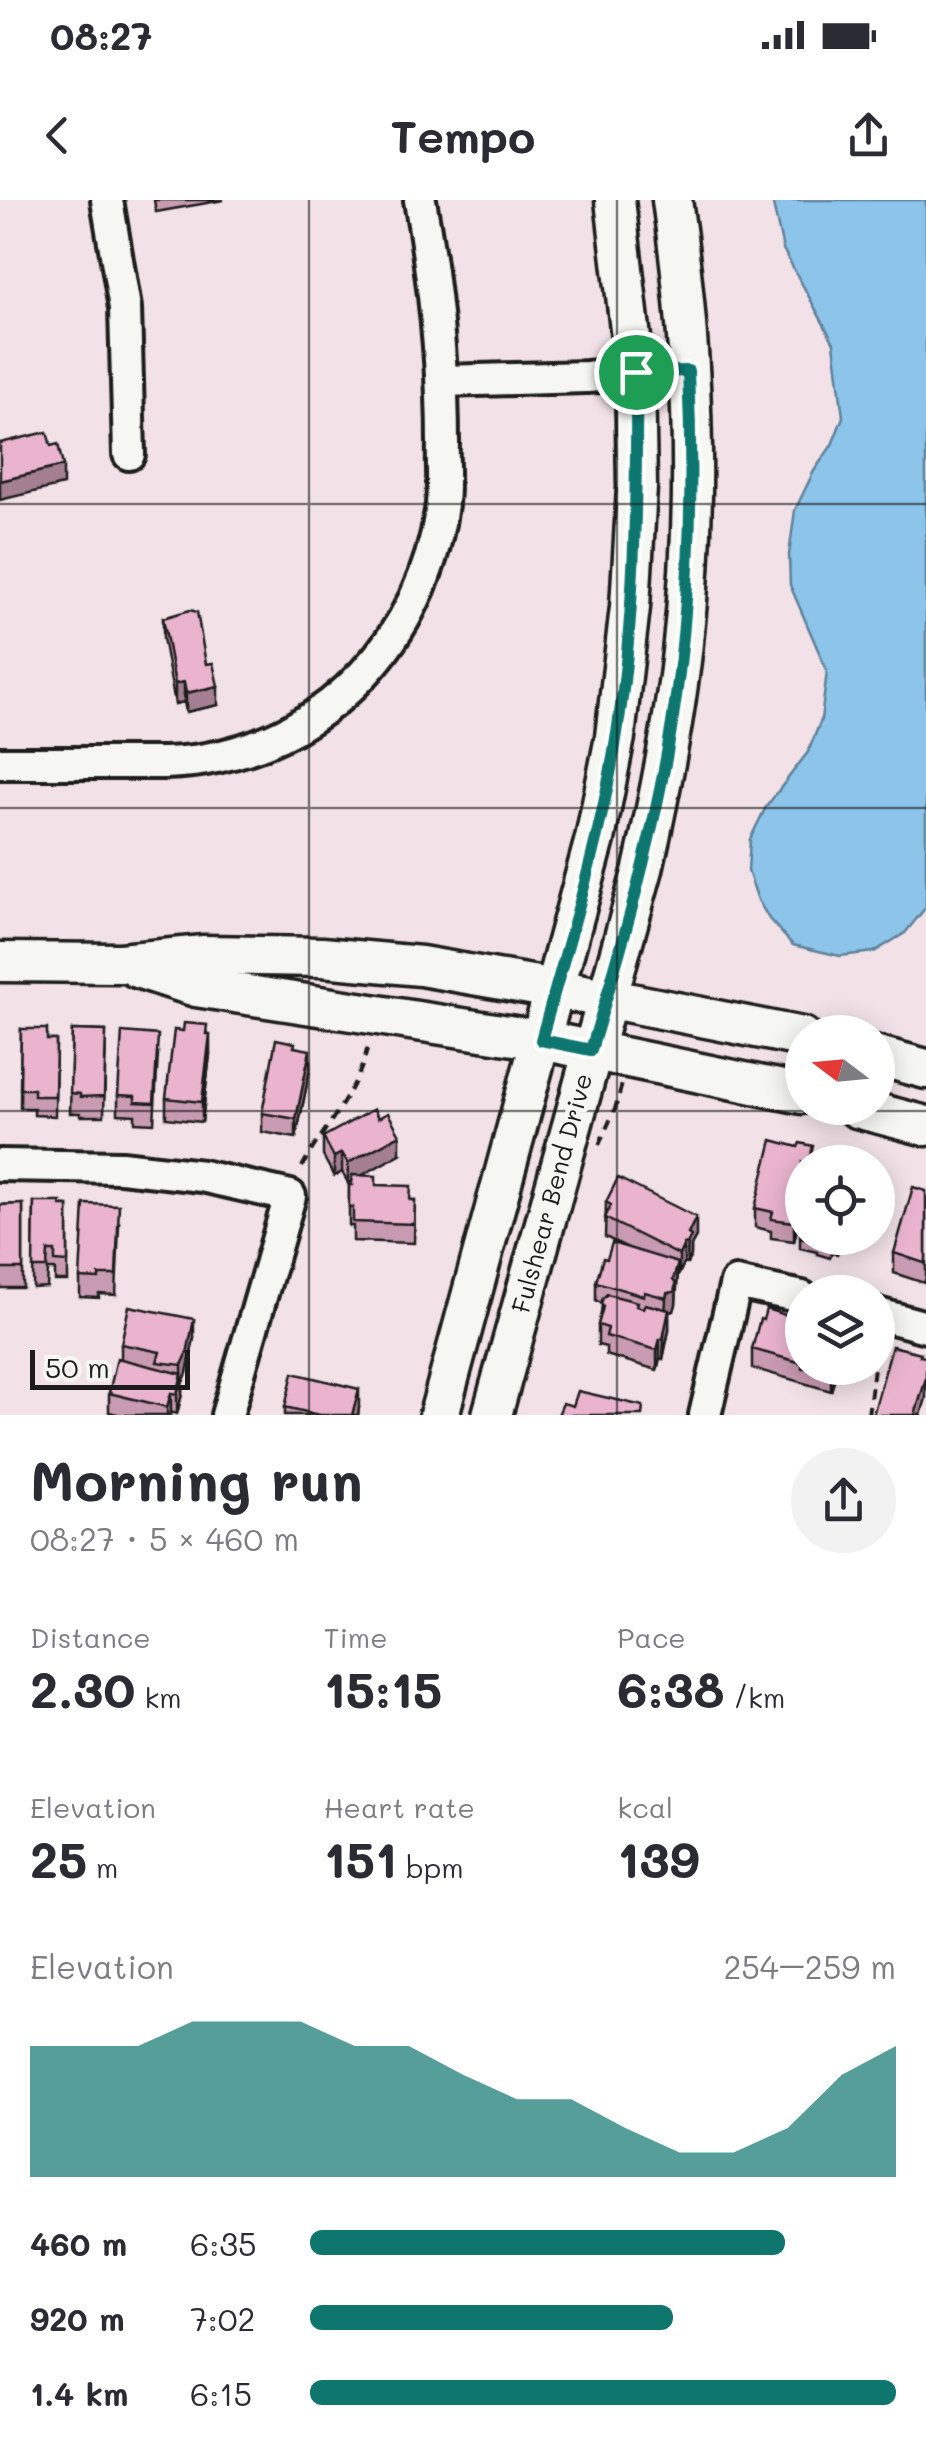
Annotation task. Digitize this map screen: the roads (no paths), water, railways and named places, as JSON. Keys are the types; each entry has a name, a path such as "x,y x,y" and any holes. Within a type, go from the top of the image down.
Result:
{"main road":[{"name":"Fulshear Bend Drive","path":"439,1415 556,988 595,838 616,737 637,487 636,372 615,200"},
{"name":"Fulshear Bend Drive","path":"492,1415 642,869 679,678 692,509 688,371 681,263 672,200"},
{"path":"0,962 120,962 204,955 322,957 420,966 556,988 785,1034"},
{"path":"120,962 196,987 541,1040 785,1090"},
{"path":"895,1060 926,1068"},
{"path":"895,1118 926,1126"}],"street":[{"path":"108,200 125,308 129,454"},
{"path":"0,763 168,763 242,750 278,737 336,702 382,651 420,589 442,508 443,381 420,200"},
{"path":"443,381 688,371"},
{"path":"0,1165 121,1167 202,1176 290,1196 227,1415"},
{"path":"705,1415 736,1283 785,1294"},
{"path":"895,1319 926,1327"}],"water":[{"path":"772,200 926,200 926,907 905,933 874,952 840,956 793,945 769,919 748,871 750,839 766,807 808,752 821,720 827,671 790,585 789,555 795,510 832,445 843,417 834,343 783,249"}]}
